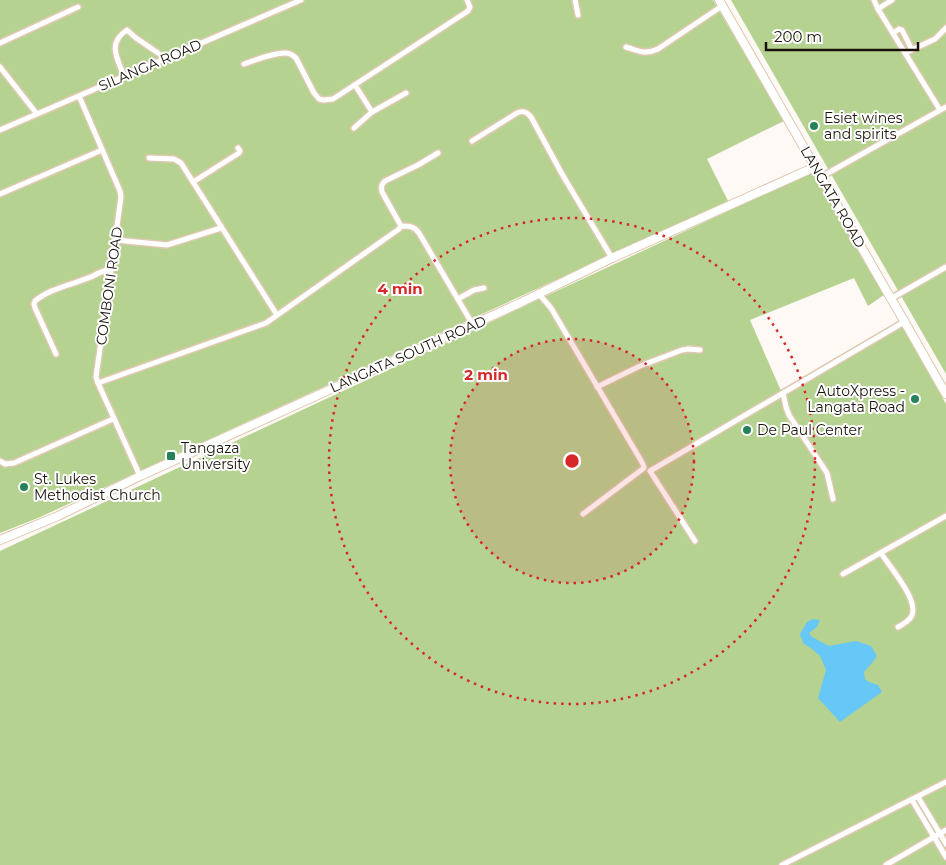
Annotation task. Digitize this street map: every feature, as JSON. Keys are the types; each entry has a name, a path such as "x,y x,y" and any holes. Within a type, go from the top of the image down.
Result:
{"street":[{"name":"SILANGA ROAD","path":"0,130 301,0"},
{"path":"244,64 268,56 292,54 319,100 332,98 468,11 470,7 467,0"},
{"path":"574,0 578,15"},
{"path":"874,0 940,110"},
{"path":"878,8 892,0"},
{"path":"626,47 645,53 658,49 720,3"},
{"name":"LANGATA ROAD","path":"720,3 946,394"},
{"path":"0,43 78,7"},
{"path":"905,53 935,39 946,28"},
{"path":"893,33 899,29 902,30 911,48"},
{"path":"124,76 116,56 115,42 121,34 127,30 158,53"},
{"path":"0,67 37,114"},
{"path":"355,85 372,112"},
{"path":"354,128 372,112 406,93"},
{"name":"COMBONI ROAD","path":"79,96 121,195 96,377 140,476"},
{"path":"821,177 946,106"},
{"path":"472,141 517,113 522,111 527,113 612,258"},
{"path":"193,182 239,153 240,150 238,148"},
{"path":"0,194 102,150"},
{"path":"401,226 382,192 382,184 438,153"},
{"path":"149,158 176,160 181,163 277,315"},
{"name":"LANGATA SOUTH ROAD","path":"0,540 58,516 140,476 473,325 612,258 815,167"},
{"path":"401,226 412,227 419,233 473,325"},
{"path":"98,383 266,324 401,226"},
{"path":"116,240 167,245 221,228"},
{"path":"56,354 35,308 35,301 43,295 102,271 112,269"},
{"path":"892,298 946,269"},
{"path":"458,299 474,290 484,288"},
{"path":"539,294 551,308 644,468 583,514"},
{"path":"695,541 650,471 904,322"},
{"path":"597,387 640,366 682,350 700,350"},
{"path":"782,393 789,415 826,473 833,499"},
{"path":"0,461 5,464 14,463 114,419"},
{"path":"843,574 946,516"},
{"path":"880,553 909,594 913,609 912,616 906,623 898,627"},
{"path":"782,865 946,782"},
{"path":"918,797 946,844"},
{"path":"912,800 946,857"},
{"path":"886,865 946,830"}],"green space":[{"path":"0,0 713,0 784,121 707,159 728,201 38,518 0,533"},
{"path":"731,0 946,0 946,374"},
{"path":"814,171 888,292 868,306 854,278 750,320 782,393 901,324 946,404 946,865 0,865 0,551"}],"water":[{"path":"813,619 820,620 817,627 809,633 812,637 829,646 856,641 871,646 877,656 864,672 865,679 878,685 882,692 840,722 818,698 826,670 820,656 803,643 800,634 807,622"}],"place":[{"name":"Esiet wines and spirits","path":"814,126"},
{"name":"AutoXpress - Langata Road","path":"915,399"},
{"name":"De Paul Center","path":"747,430"},
{"name":"Tangaza University","path":"171,456"},
{"name":"St. Lukes Methodist Church","path":"24,487"}]}
